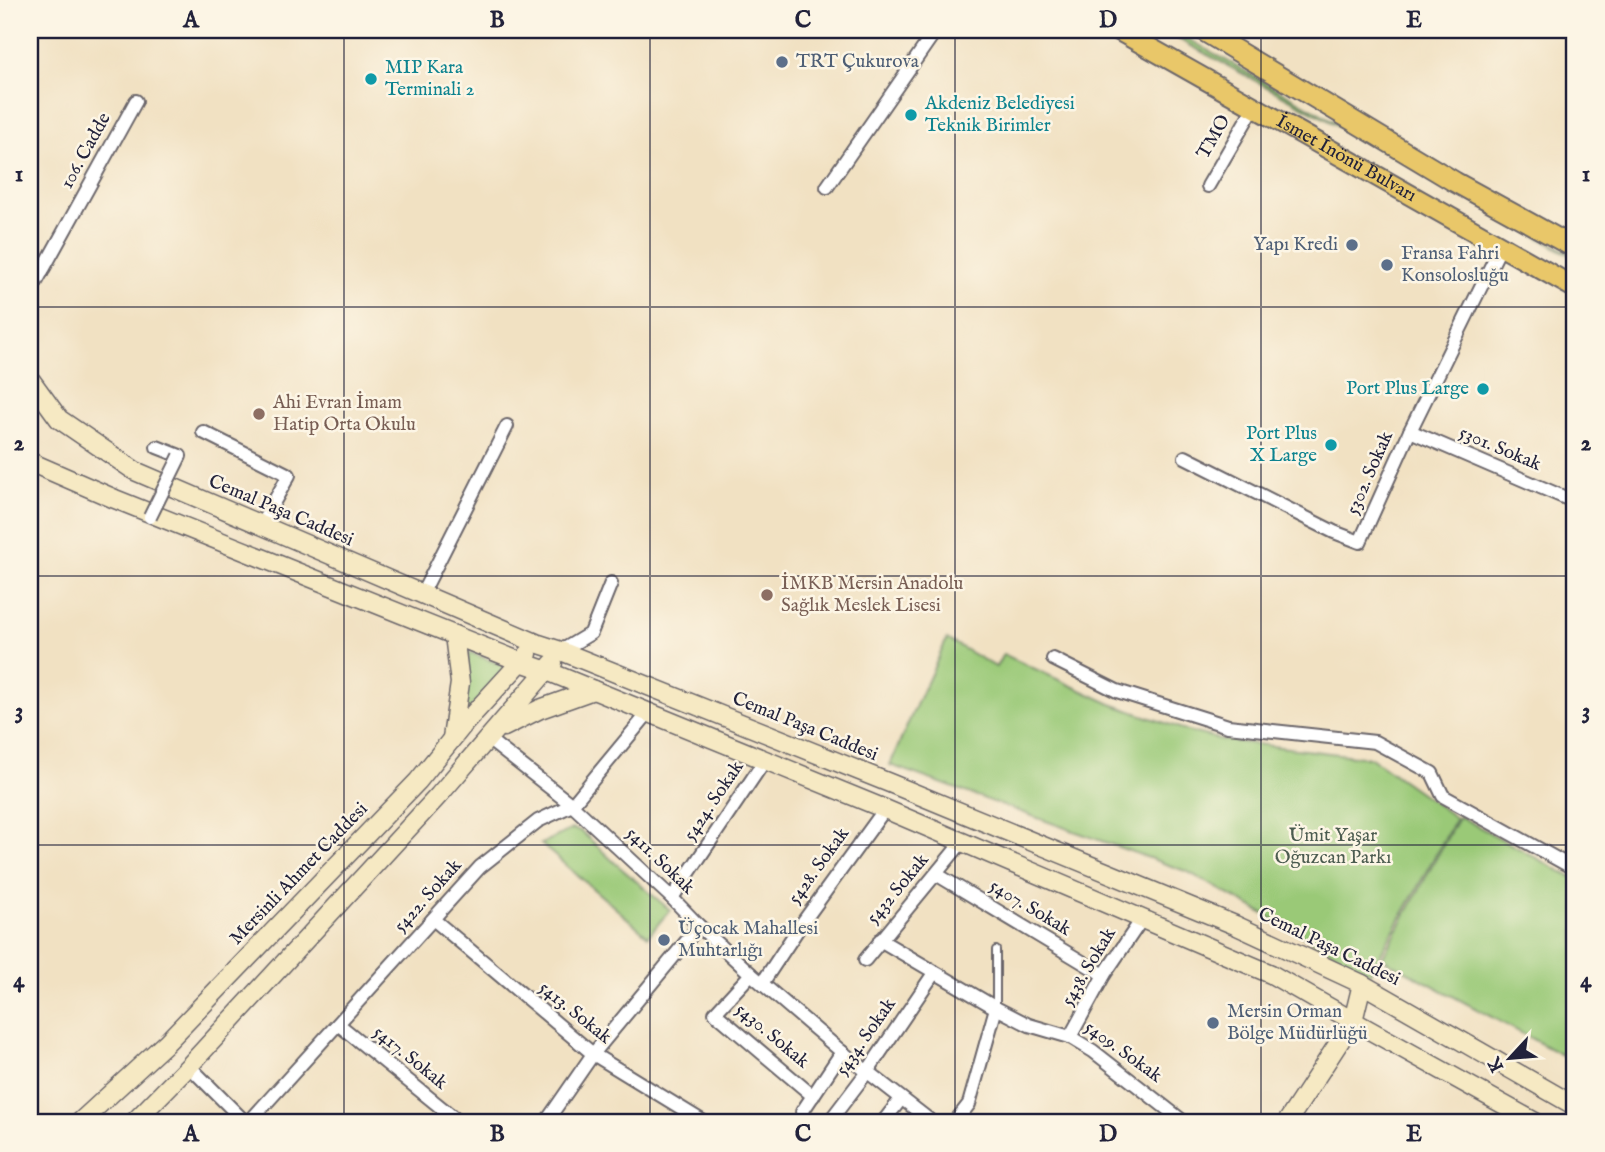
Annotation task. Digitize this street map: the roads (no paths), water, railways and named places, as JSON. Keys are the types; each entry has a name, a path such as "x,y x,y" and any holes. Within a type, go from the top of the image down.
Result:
{"main road":[{"name":"İsmet İnönü Bulvarı","path":"1118,30 1575,288"},
{"name":"İsmet İnönü Bulvarı","path":"1207,31 1455,182 1575,248"},
{"name":"Cemal Paşa Caddesi","path":"30,379 59,419 135,471 536,643 892,784 1235,925 1362,984 1575,1106"},
{"path":"30,462 885,809 1271,974 1535,1122"},
{"path":"452,738 460,682 454,635"},
{"name":"Mersinli Ahmet Caddesi","path":"80,1122 166,1043 418,781 464,723 536,643"},
{"path":"134,1122 439,795 547,671 561,651"},
{"path":"491,735 540,709 593,690"},
{"path":"1287,1122 1353,1021 1362,984"},
{"path":"210,998 219,1033"}],"street":[{"path":"827,187 936,30"},
{"name":"106. Cadde","path":"30,293 136,101"},
{"name":"TMO","path":"1208,186 1254,107"},
{"name":"5302. Sokak","path":"1185,457 1334,532 1360,542 1410,431 1501,246"},
{"path":"30,263 42,272"},
{"path":"422,594 507,426"},
{"name":"5301. Sokak","path":"1410,431 1575,502"},
{"path":"203,432 289,475 261,525"},
{"path":"127,503 150,517 180,456 157,447"},
{"path":"561,651 591,633 611,583"},
{"path":"1053,659 1117,691 1228,726 1375,742 1432,773 1443,796 1575,869"},
{"name":"5422. Sokak","path":"246,1122 480,867 538,821 572,805 649,712"},
{"name":"5411. Sokak","path":"491,735 572,805 751,974 842,1052 932,1122"},
{"name":"5424. Sokak","path":"672,898 765,760"},
{"name":"5428. Sokak","path":"763,982 797,929 885,809"},
{"name":"5432 Sokak","path":"865,960 962,842"},
{"name":"5407. Sokak","path":"936,874 1104,975"},
{"name":"5413. Sokak","path":"433,919 593,1054 704,1122"},
{"name":"5438. Sokak","path":"1070,1037 1104,975 1142,919"},
{"path":"546,1122 593,1054 699,926"},
{"name":"5409. Sokak","path":"880,940 1029,1025 1070,1037 1093,1051 1184,1122"},
{"name":"5434. Sokak","path":"829,1122 867,1072 934,973"},
{"name":"5430. Sokak","path":"751,974 715,1013 813,1096"},
{"path":"955,1122 969,1104 996,1008"},
{"name":"5417. Sokak","path":"338,1024 458,1122"},
{"path":"802,1112 842,1052"},
{"path":"189,1066 246,1122"},
{"path":"883,1122 901,1099"}],"lane":[{"path":"996,950 996,1008"}],"place":[{"name":"TRT Çukurova","path":"782,62"},
{"name":"MIP Kara Terminali 2","path":"371,79"},
{"name":"Akdeniz Belediyesi Teknik Birimler","path":"911,115"},
{"name":"Yapı Kredi","path":"1352,245"},
{"name":"Fransa Fahri Konsolosluğu","path":"1387,265"},
{"name":"Port Plus Large","path":"1483,389"},
{"name":"Ahi Evran İmam Hatip Orta Okulu","path":"259,414"},
{"name":"Port Plus X Large","path":"1331,445"},
{"name":"İMKB Mersin Anadolu Sağlık Meslek Lisesi","path":"767,595"},
{"name":"Üçocak Mahallesi Muhtarlığı","path":"664,940"},
{"name":"Mersin Orman Bölge Müdürlüğü","path":"1213,1023"}],"park label":[{"name":"Ümit Yaşar Oğuzcan Parkı","path":"1333,847"}]}
